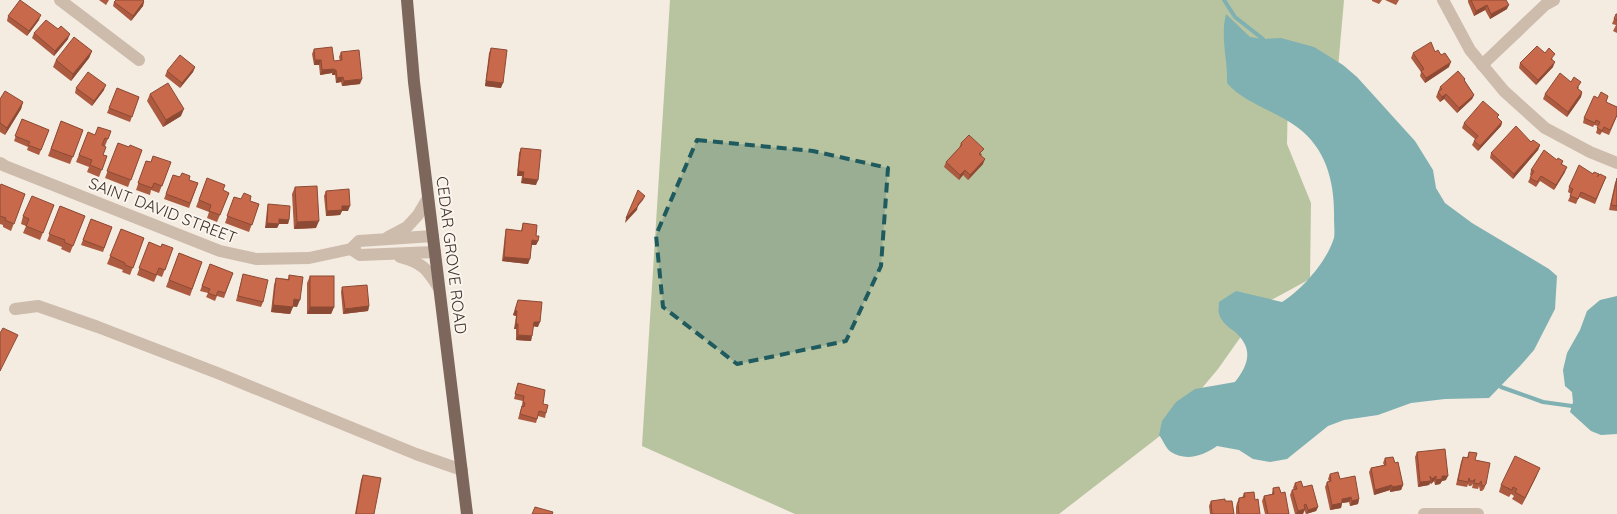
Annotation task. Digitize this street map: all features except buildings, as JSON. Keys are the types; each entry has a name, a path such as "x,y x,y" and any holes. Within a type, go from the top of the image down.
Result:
{"main road":[{"name":"CEDAR GROVE ROAD","path":"407,0 414,82 467,514"}],"street":[{"path":"60,0 139,60"},
{"path":"1443,0 1470,50 1504,91 1544,128 1590,152 1617,163"},
{"path":"1482,65 1545,5 1554,0"},
{"name":"SAINT DAVID STREET","path":"0,162 5,166 220,251 256,259 309,258 351,249 359,241 433,236"},
{"path":"384,239 407,226 418,215 428,198"},
{"name":"SAINT DAVID STREET","path":"351,249 360,255 435,252"},
{"path":"385,254 419,263 426,268 439,288"},
{"path":"15,309 38,306 98,327 220,374 416,454 462,470"},
{"path":"1424,514 1478,514"}],"highlighted area":[{"path":"697,140 813,151 888,168 881,266 846,341 737,364 663,307 656,235"}],"green space":[{"path":"670,0 1344,0 1338,68 1288,89 1287,144 1311,203 1310,279 1264,304 1218,369 1165,432 1059,514 795,514 642,446"}],"water":[{"path":"1226,14 1250,37 1263,39 1281,38 1314,47 1343,65 1357,77 1415,141 1433,170 1436,188 1445,203 1472,223 1549,269 1557,276 1555,309 1534,350 1489,398 1445,399 1411,403 1378,415 1344,420 1328,426 1287,459 1270,462 1253,459 1239,450 1217,446 1207,452 1189,457 1177,455 1166,447 1159,435 1162,421 1176,402 1195,389 1235,382 1244,369 1247,356 1245,344 1221,319 1219,302 1236,291 1282,302 1298,290 1313,274 1326,256 1334,238 1334,206 1331,180 1316,146 1289,121 1242,96 1227,83 1224,40"},
{"path":"1617,296 1617,434 1601,435 1591,431 1570,412 1573,402 1572,392 1565,386 1563,370 1567,353 1580,330 1587,311 1600,300"}],"waterway":[{"path":"1224,0 1235,17 1263,39"},
{"path":"1501,387 1543,402 1572,406"}]}
